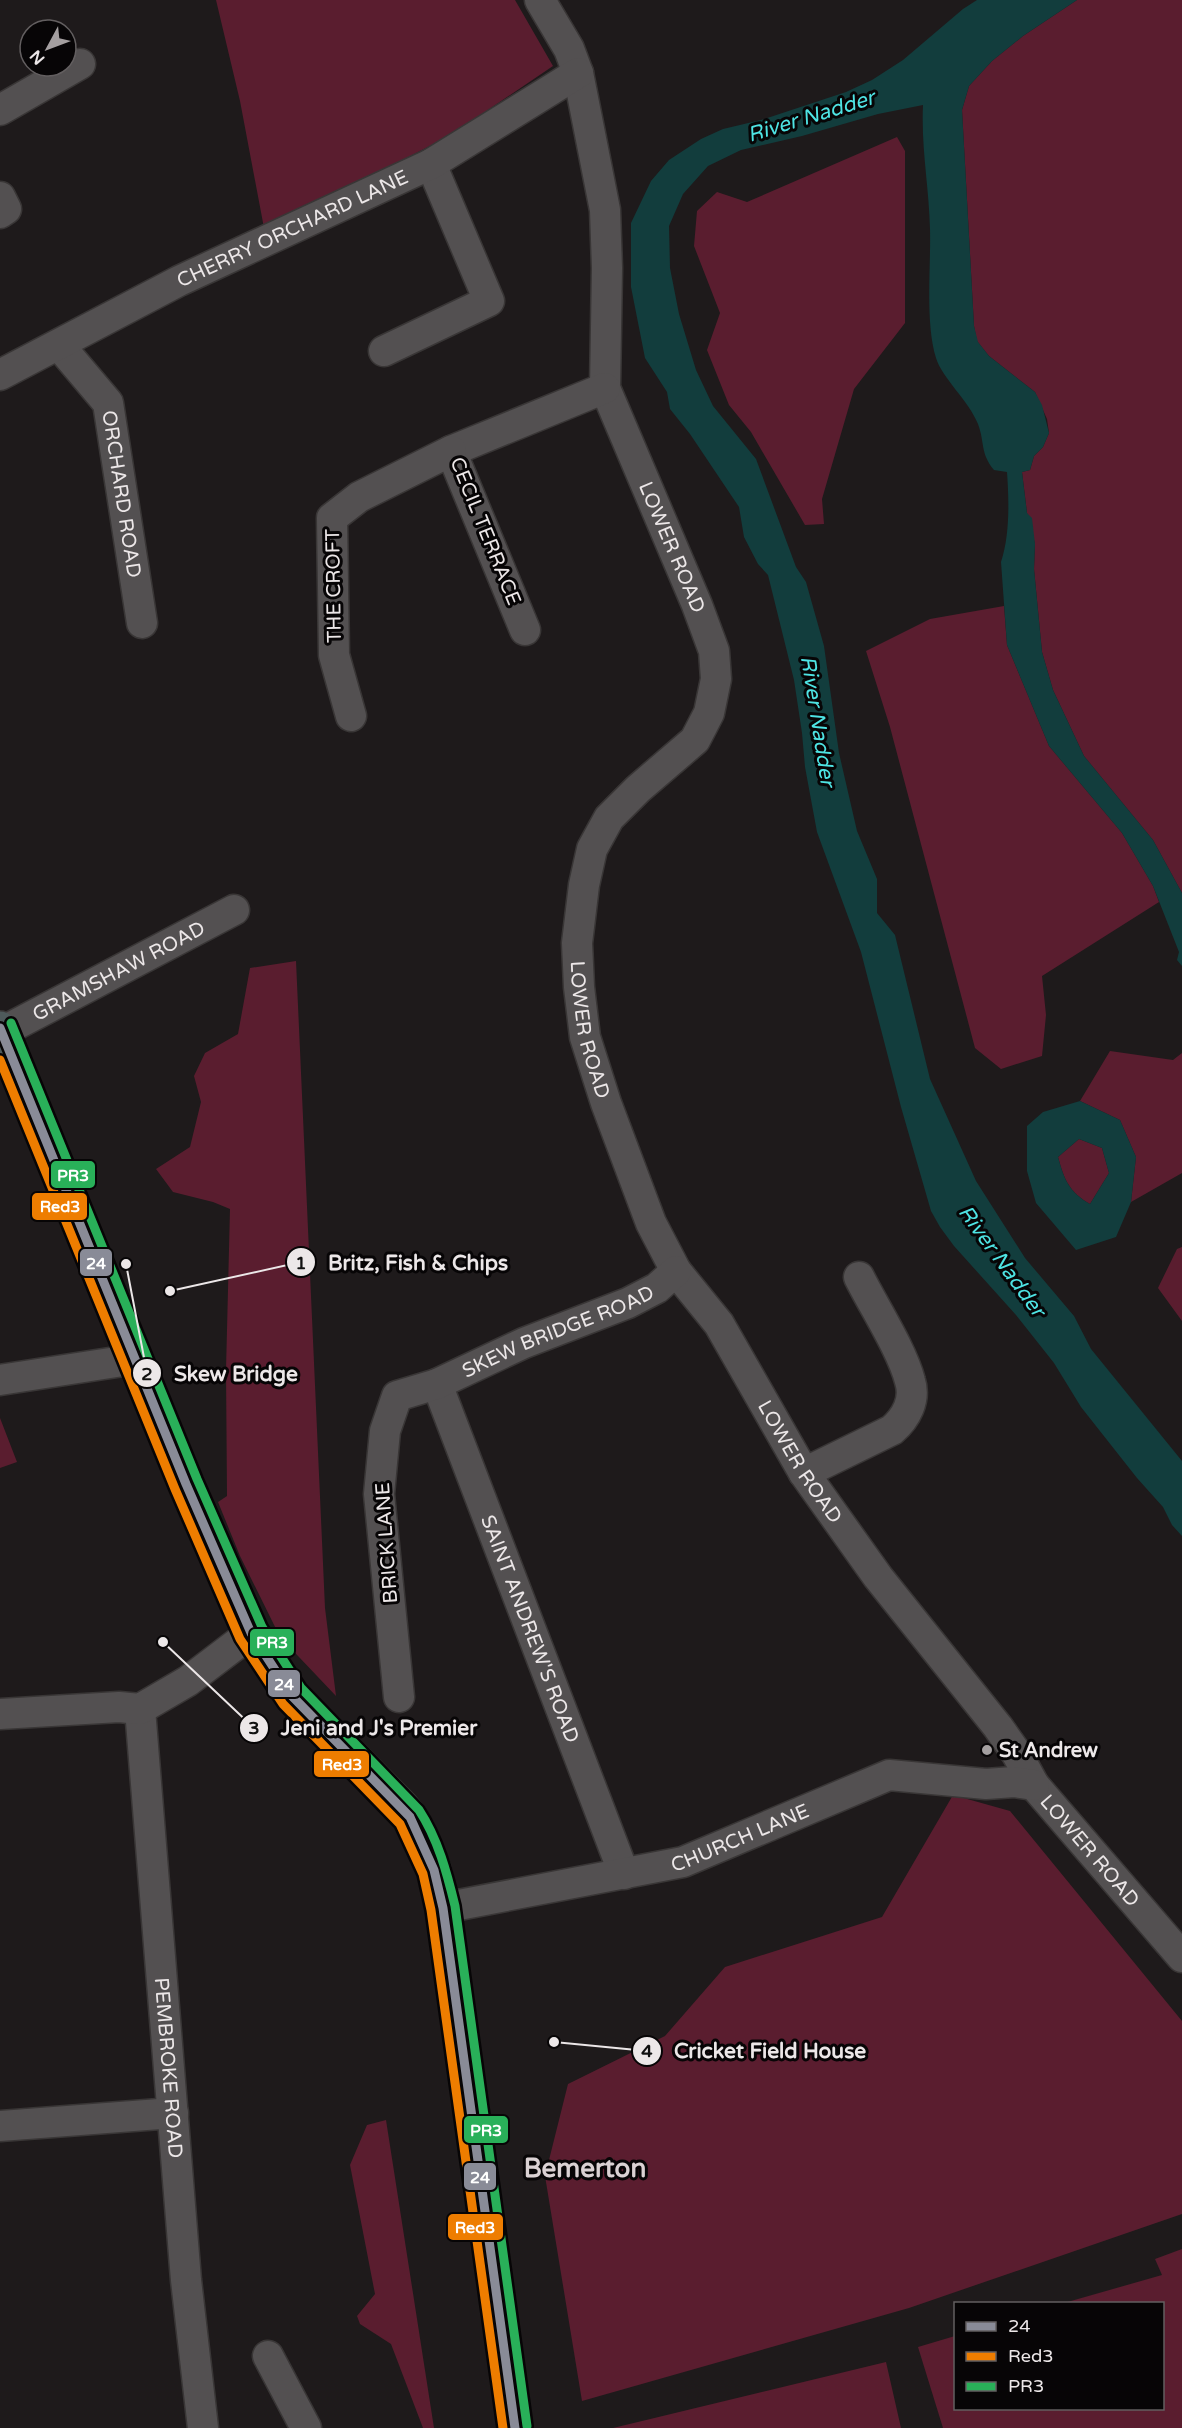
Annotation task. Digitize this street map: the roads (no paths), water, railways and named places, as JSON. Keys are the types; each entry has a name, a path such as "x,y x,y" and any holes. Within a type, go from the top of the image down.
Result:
{"highway":[{"path":"1,1031 186,1484 251,1633 280,1680 305,1710 402,1807 417,1829 434,1870 443,1908 515,2428"}],"street":[{"name":"LOWER ROAD","path":"540,0 569,49 578,74 605,210 607,268 605,388 714,651 716,679 709,713 695,740 638,789 609,818 592,849 577,943 579,987 585,1037 606,1103 651,1223 676,1271 719,1324 804,1473 878,1577 998,1727 1017,1754 1034,1785 1182,1957"},
{"path":"0,110 81,64"},
{"name":"CHERRY ORCHARD LANE","path":"0,375 179,281 431,164 578,74"},
{"path":"384,351 489,301 431,164"},
{"path":"0,197 6,209 0,213"},
{"name":"ORCHARD ROAD","path":"59,345 108,403 142,623"},
{"name":"CECIL TERRACE","path":"525,630 451,451 605,388"},
{"name":"THE CROFT","path":"351,716 334,656 332,518 358,497 451,451"},
{"name":"GRAMSHAW ROAD","path":"1,1031 234,910"},
{"name":"SKEW BRIDGE ROAD","path":"436,1384 524,1343 628,1303 657,1288 676,1271"},
{"path":"804,1473 892,1430 900,1424 909,1408 910,1381 883,1348 859,1277"},
{"path":"0,1380 136,1359"},
{"name":"BRICK LANE","path":"399,1697 379,1494 385,1431 397,1396 436,1384"},
{"name":"SAINT ANDREW'S ROAD","path":"436,1384 624,1874"},
{"path":"0,1714 119,1707 140,1708 170,1693 251,1633"},
{"name":"PEMBROKE ROAD","path":"140,1708 186,2280 203,2428"},
{"name":"CHURCH LANE","path":"443,1908 683,1862 889,1775 986,1784 1014,1782 1034,1785"},
{"path":"0,2126 173,2113"},
{"path":"268,2356 306,2428"}],"water":[{"name":"River Nadder","path":"977,0 1077,0 1023,36 992,61 969,86 962,110 974,326 978,342 989,356 1035,392 1042,405 1049,433 1043,447 1034,456 1030,470 1022,472 1027,513 1032,518 1035,544 1034,569 1042,652 1053,690 1084,756 1153,840 1182,893 1182,966 1177,960 1179,952 1153,886 1122,833 1049,746 1007,645 1001,562 1007,529 1007,472 994,470 990,464 974,415 939,366 933,344 930,312 930,229 923,137 923,105 878,114 802,136 741,150 708,166 683,194 669,226 670,268 679,314 696,370 713,406 756,459 796,567 806,582 824,646 839,753 857,831 877,879 877,913 895,935 930,1079 976,1181 1025,1258 1074,1316 1091,1349 1182,1461 1182,1536 1172,1525 1163,1507 1081,1407 1054,1363 1016,1315 954,1246 931,1211 901,1107 861,952 817,832 805,767 794,680 768,575 758,564 744,537 739,507 690,434 670,409 667,392 645,358 631,287 631,223 651,181 669,160 701,139 723,129 761,120 846,92 872,80 903,60 963,9"},
{"path":"1080,1101 1120,1120 1136,1157 1131,1202 1116,1237 1076,1250 1036,1203 1027,1171 1027,1126 1043,1112","holes":["1079,1139 1102,1148 1109,1173 1090,1204 1072,1190 1058,1157"]}],"place":[{"name":"Skew Bridge","path":"126,1264"},
{"name":"Britz, Fish & Chips","path":"170,1291"},
{"name":"Jeni and J's Premier","path":"163,1642"},
{"name":"St Andrew","path":"987,1750"},
{"name":"Cricket Field House","path":"554,2042"}],"district":[{"name":"Bemerton","path":"585,2168"}]}
